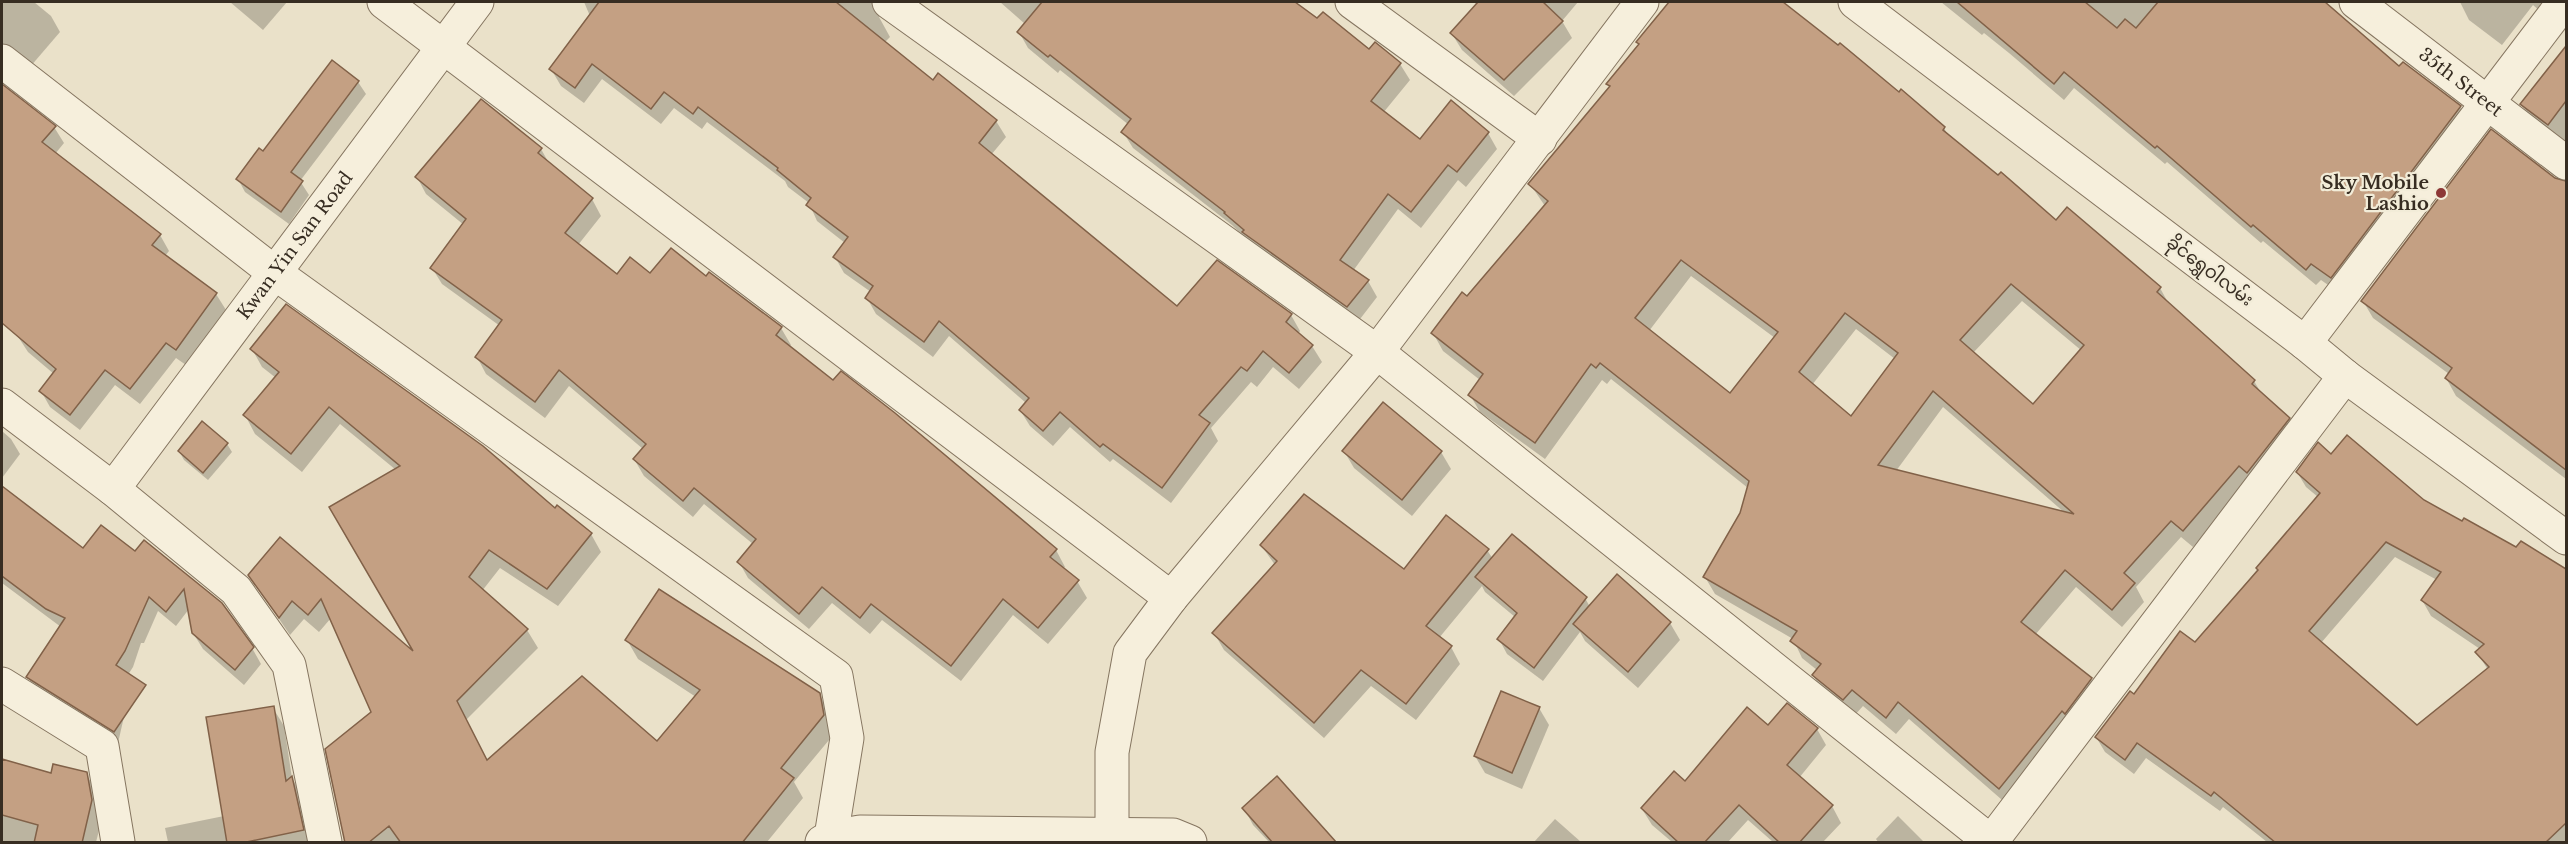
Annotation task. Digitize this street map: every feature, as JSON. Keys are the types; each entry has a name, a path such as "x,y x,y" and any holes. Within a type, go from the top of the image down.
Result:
{"street":[{"path":"384,2 1171,598"},
{"name":"Kwan Yin San Road","path":"114,489 477,2"},
{"path":"889,2 1377,352 1991,842 2344,376"},
{"path":"1352,2 1540,139"},
{"path":"1112,834 1112,752 1130,653 1171,598 1377,352 1642,2"},
{"name":"ခိုင်ရွှေဝါလမ်း","path":"1855,2 2344,376 2566,538"},
{"name":"35th Street","path":"2356,2 2566,163"},
{"path":"2305,344 2564,2"},
{"path":"2,61 275,273 836,676 847,738 827,840 860,832 1112,834 1173,835 1190,843"},
{"path":"2,405 114,489 236,591 288,665 325,843"},
{"path":"2,684 102,746 118,843"}],"building":[{"path":"599,2 836,2 933,80 938,73 997,120 979,143 1177,306 1217,260 1292,314 1286,322 1313,345 1289,373 1263,351 1247,371 1241,367 1199,415 1210,423 1162,488 1103,444 1100,447 1060,412 1043,431 1019,410 1029,398 939,321 924,342 865,298 873,286 833,257 848,237 806,205 811,198 777,170 778,168 698,107 693,114 664,92 651,109 592,64 575,88 549,69"},
{"path":"1042,2 1295,2 1317,18 1323,12 1369,49 1375,42 1401,63 1371,101 1420,139 1451,100 1489,132 1457,172 1448,165 1411,212 1388,194 1340,260 1369,280 1347,307 1242,232 1244,230 1225,212 1121,132 1131,119 1017,32"},
{"path":"1478,2 1543,2 1563,21 1504,80 1450,33"},
{"path":"1669,2 1783,2 1838,45 1840,43 1899,92 1901,89 1945,127 1943,130 1998,175 2001,172 2056,220 2067,207 2161,287 2157,292 2255,380 2252,384 2290,418 2247,473 2239,466 2183,531 2171,521 2124,573 2135,583 2112,610 2065,570 2021,622 2092,678 2065,714 2062,711 1999,789 1898,702 1886,718 1852,690 1843,700 1812,675 1821,664 1790,641 1797,631 1703,577 1740,513 1749,481 1600,363 1596,368 1591,364 1535,443 1468,395 1483,374 1431,333 1462,292 1467,296 1548,201 1528,184 1610,86 1606,84 1639,44 1636,42","holes":["1681,260 1778,332 1730,393 1635,318","2011,284 2084,345 2033,404 1960,340","1845,313 1898,353 1851,416 1799,372","1933,391 2074,514 1878,465"]},
{"path":"1957,2 2085,2 2117,28 2125,19 2136,28 2158,2 2325,2 2399,66 2403,62 2461,106 2331,278 2311,264 2306,270 2064,72 2054,84"},
{"path":"2566,46 2566,101 2548,125 2520,104"},
{"path":"332,60 359,81 291,172 303,181 281,212 236,179 259,148 263,151"},
{"path":"2,84 56,126 42,142 161,234 152,245 217,293 176,350 166,343 130,389 105,370 70,415 39,391 56,369 2,323"},
{"path":"481,99 542,148 538,153 593,198 565,233 617,274 630,257 650,273 671,248 706,276 709,272 782,327 776,335 833,380 841,371 895,413 1057,549 1050,557 1079,580 1038,628 1003,599 951,666 871,604 860,618 822,587 799,614 737,562 756,539 694,488 683,501 633,459 646,444 559,370 535,402 475,357 502,320 430,268 466,219 415,177"},
{"path":"2491,129 2555,178 2566,181 2566,470 2445,378 2452,368 2361,301"},
{"path":"286,304 483,446 555,508 557,505 592,533 547,589 489,550 469,577 528,629 457,701 487,760 582,676 657,741 700,690 625,640 659,589 820,693 824,715 781,768 794,778 742,843 401,843 389,826 368,843 345,843 325,749 371,712 321,599 308,615 292,601 279,618 248,575 280,537 413,651 329,507 400,466 329,407 291,454 243,415 279,372 250,349"},
{"path":"1383,402 1442,451 1402,500 1342,451"},
{"path":"202,421 228,443 203,473 178,451"},
{"path":"2347,435 2424,500 2462,521 2464,518 2516,547 2521,541 2566,569 2566,823 2545,843 2276,843 2214,792 2211,796 2137,743 2125,760 2095,737 2130,691 2134,694 2180,631 2195,642 2258,570 2256,568 2320,493 2296,472 2318,442 2331,454","holes":["2386,542 2441,572 2421,600 2484,644 2475,652 2489,667 2417,725 2309,631"]},
{"path":"2,486 83,548 101,525 135,551 144,540 222,603 254,647 235,670 192,633 184,589 166,612 149,597 125,651 116,665 146,685 114,732 26,677 65,618 46,609 2,576"},
{"path":"1304,494 1404,569 1446,515 1489,549 1426,626 1452,646 1406,704 1361,670 1314,723 1212,633 1277,561 1260,545"},
{"path":"1512,534 1587,597 1534,668 1497,639 1517,613 1475,577"},
{"path":"1617,574 1671,622 1628,672 1573,624"},
{"path":"1501,691 1540,707 1512,773 1474,756"},
{"path":"1787,703 1818,728 1787,765 1833,805 1799,843 1780,843 1739,805 1704,843 1679,843 1641,808 1674,771 1685,781 1747,707 1768,725"},
{"path":"274,706 286,781 292,776 304,830 242,843 227,843 206,717"},
{"path":"2,759 51,773 53,764 87,772 92,800 82,843 34,843 38,825 2,815"},
{"path":"1277,776 1337,843 1273,843 1242,808"}],"place":[{"name":"Sky Mobile Lashio","path":"2441,193"}]}
